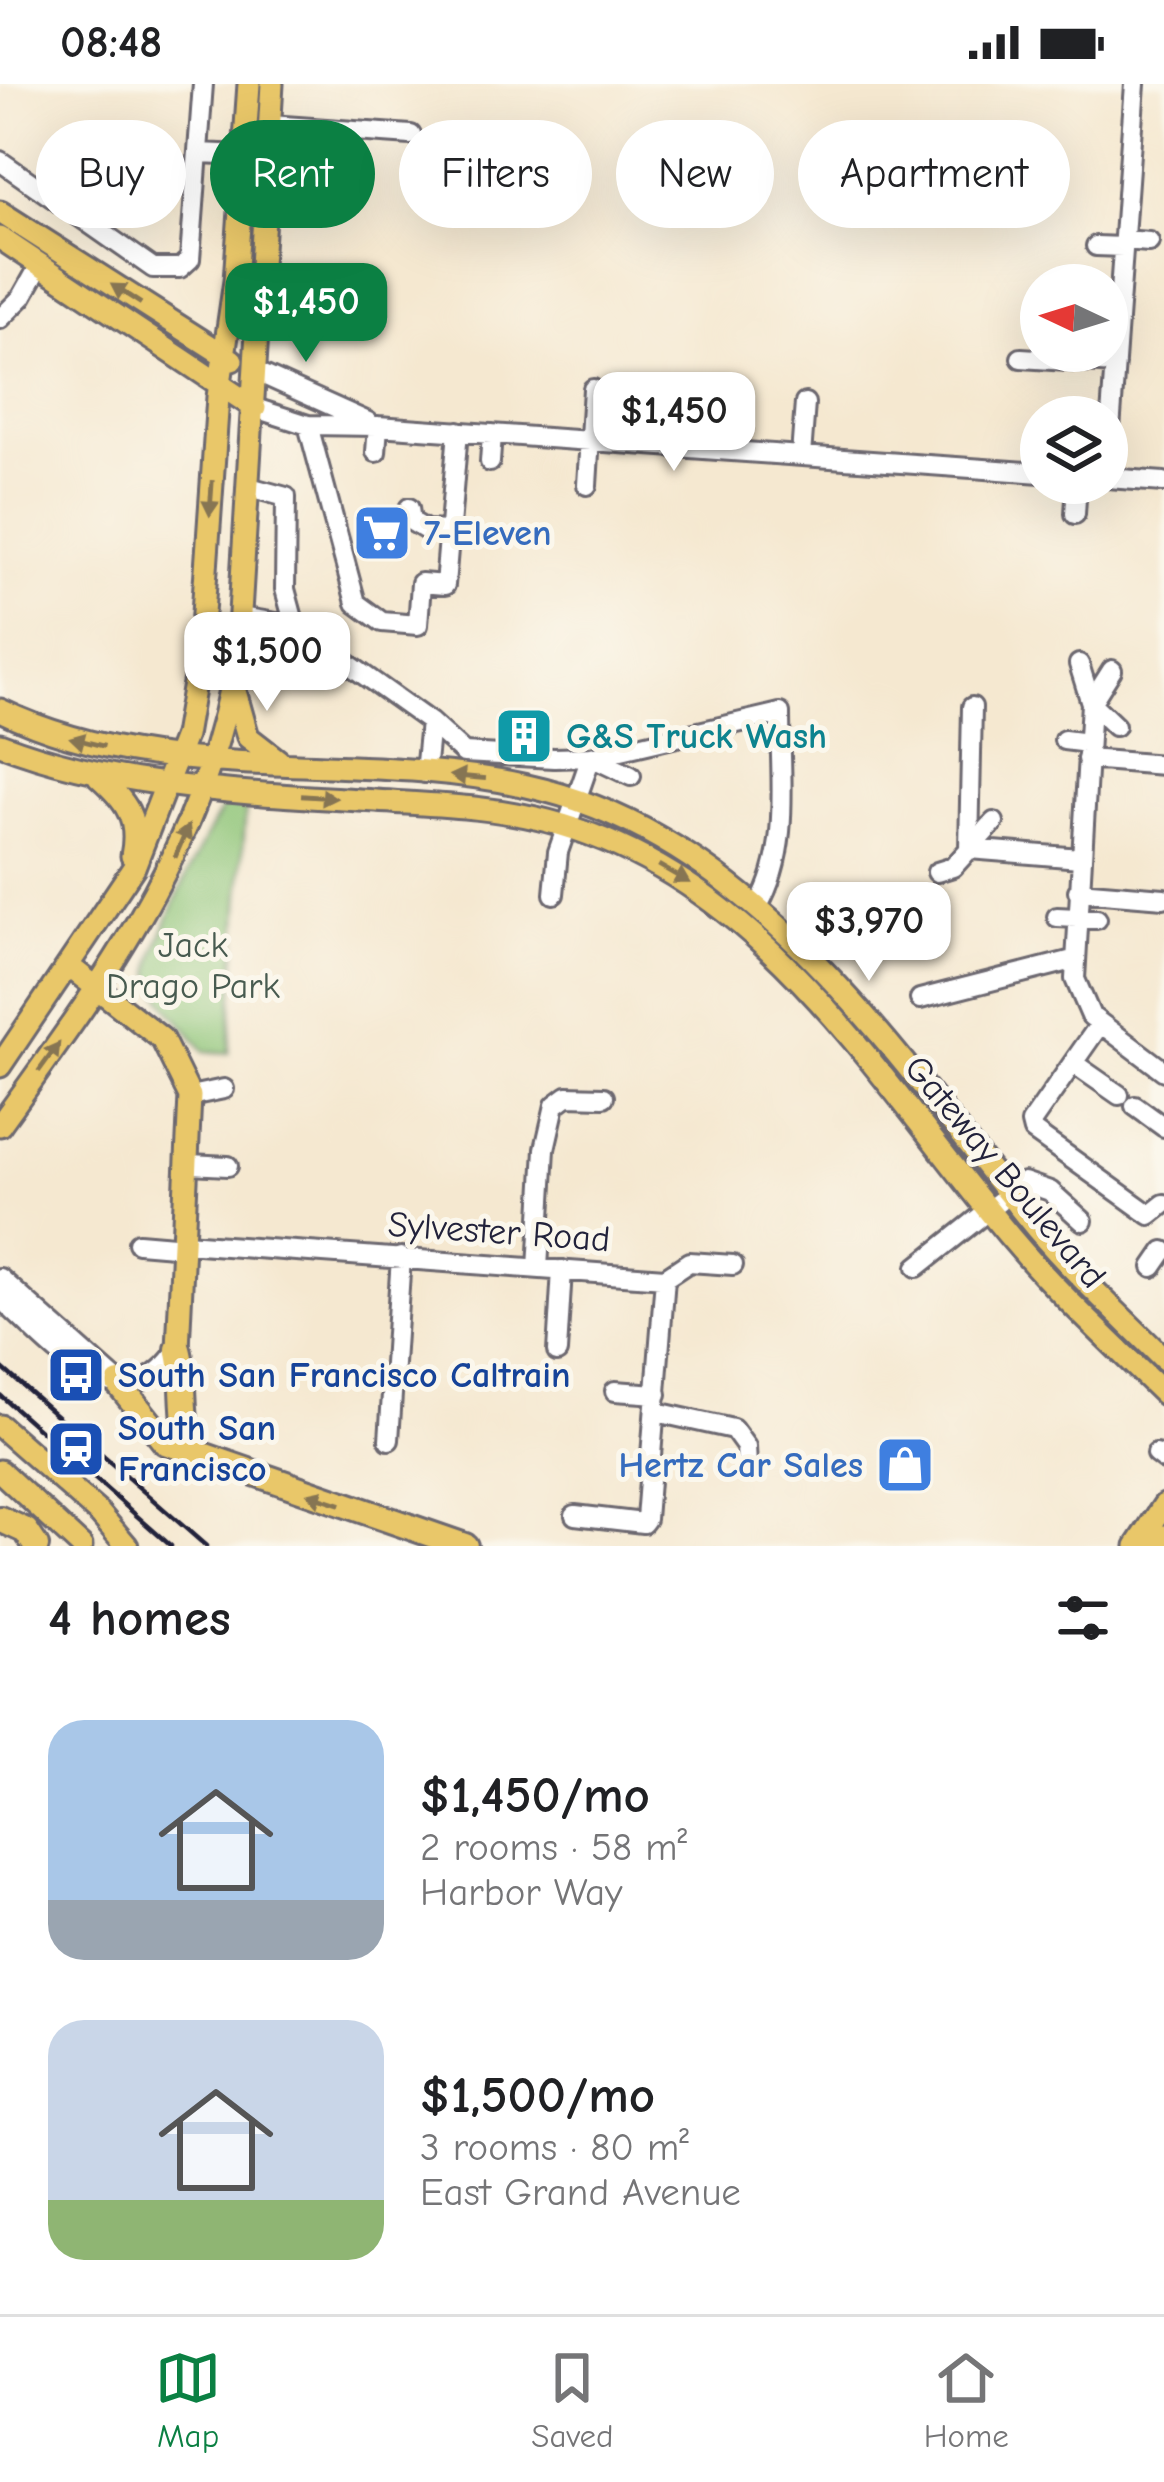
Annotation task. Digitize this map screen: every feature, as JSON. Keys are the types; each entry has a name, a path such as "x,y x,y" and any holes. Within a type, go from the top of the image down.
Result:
{"highway":[{"path":"178,1349 186,1377 185,1430 196,1454"},
{"path":"119,1384 153,1431 196,1454 466,1546"},
{"path":"0,1519 26,1532 36,1546"}],"main road":[{"path":"246,120 249,84"},
{"path":"270,120 272,84"},
{"path":"0,212 225,357 257,371"},
{"path":"0,1066 126,880 179,757 199,667 220,382 237,228"},
{"path":"0,1125 148,911 212,759 234,672 240,617 265,228"},
{"path":"0,238 255,408"},
{"path":"234,672 237,710 248,737 263,754 296,765"},
{"name":"Gateway Boulevard","path":"0,710 70,738 179,757 506,781 578,800 682,849 758,906 926,1090 1078,1273 1164,1359"},
{"name":"Gateway Boulevard","path":"0,744 95,774 203,788 466,807 568,827 668,870 754,932 886,1080 988,1210 1082,1316 1164,1394"},
{"path":"95,774 123,798 133,818 134,847 126,880"},
{"path":"70,968 162,1039 190,1096 178,1349"},
{"path":"1,1428 128,1546"},
{"path":"0,1472 81,1546"},
{"path":"1137,1546 1164,1505"},
{"path":"1158,1546 1164,1536"}],"street":[{"path":"0,161 153,268 171,271 190,259 203,84"},
{"path":"1121,264 1135,84"},
{"path":"1110,106 1134,107"},
{"path":"199,153 210,153"},
{"path":"1096,246 1149,242"},
{"path":"0,319 22,297 40,265"},
{"path":"257,371 378,426"},
{"path":"587,485 593,389"},
{"path":"797,462 805,403"},
{"path":"255,408 308,425 458,431 797,462 830,458 1020,472"},
{"path":"308,425 356,603 382,622 418,625 421,583 445,585 458,431"},
{"path":"376,452 378,426"},
{"path":"490,462 492,434"},
{"path":"829,480 830,458"},
{"path":"1128,482 1164,482"},
{"path":"249,488 286,496 285,589 295,626"},
{"path":"1075,514 1076,504"},
{"path":"409,508 411,520 426,530 448,531"},
{"path":"240,617 295,626 430,722 464,753 591,757 780,713 775,878 758,906"},
{"path":"1079,664 1091,703 1078,891 1066,918 1073,960 1100,1024 1164,1071"},
{"path":"1091,703 1112,670"},
{"path":"1091,703 1115,726"},
{"path":"969,850 972,707"},
{"path":"425,773 430,722"},
{"path":"1064,740 1088,751 1164,765"},
{"path":"591,757 632,776"},
{"path":"554,894 568,827 591,757"},
{"path":"938,872 953,867 994,821"},
{"path":"969,850 1101,867"},
{"path":"1078,891 1164,898"},
{"path":"1066,918 1097,919"},
{"path":"920,999 1073,960"},
{"path":"1122,1041 1134,1023"},
{"path":"1100,1024 1031,1124 1033,1131 1150,1215 1164,1204"},
{"path":"1073,1063 1164,1127"},
{"path":"190,1096 224,1089"},
{"path":"538,1268 543,1171 555,1105 567,1096 604,1096"},
{"path":"190,1164 227,1166"},
{"path":"917,1267 1024,1182 1035,1182 1083,1221"},
{"name":"Sylvester Road","path":"138,1244 185,1245 236,1236 401,1258 665,1278 689,1262 734,1265"},
{"path":"389,1440 401,1258"},
{"path":"557,1352 562,1270"},
{"path":"0,1278 119,1384"},
{"path":"575,1515 643,1523 665,1278"},
{"path":"0,1298 90,1377 119,1384 157,1374 178,1349"},
{"path":"615,1391 656,1409 733,1429 746,1447 747,1466"}],"green space":[{"name":"Jack Drago Park","path":"225,805 246,806 229,1053 203,1051 167,1005 152,974 169,916"}],"railway":[{"path":"0,1366 206,1546"},
{"path":"0,1395 171,1546"}],"place":[{"name":"7-Eleven","path":"382,533"},
{"name":"G&S Truck Wash","path":"524,736"},
{"name":"South San Francisco Caltrain","path":"76,1375"},
{"name":"South San Francisco","path":"76,1449"},
{"name":"Hertz Car Sales","path":"905,1465"}]}
